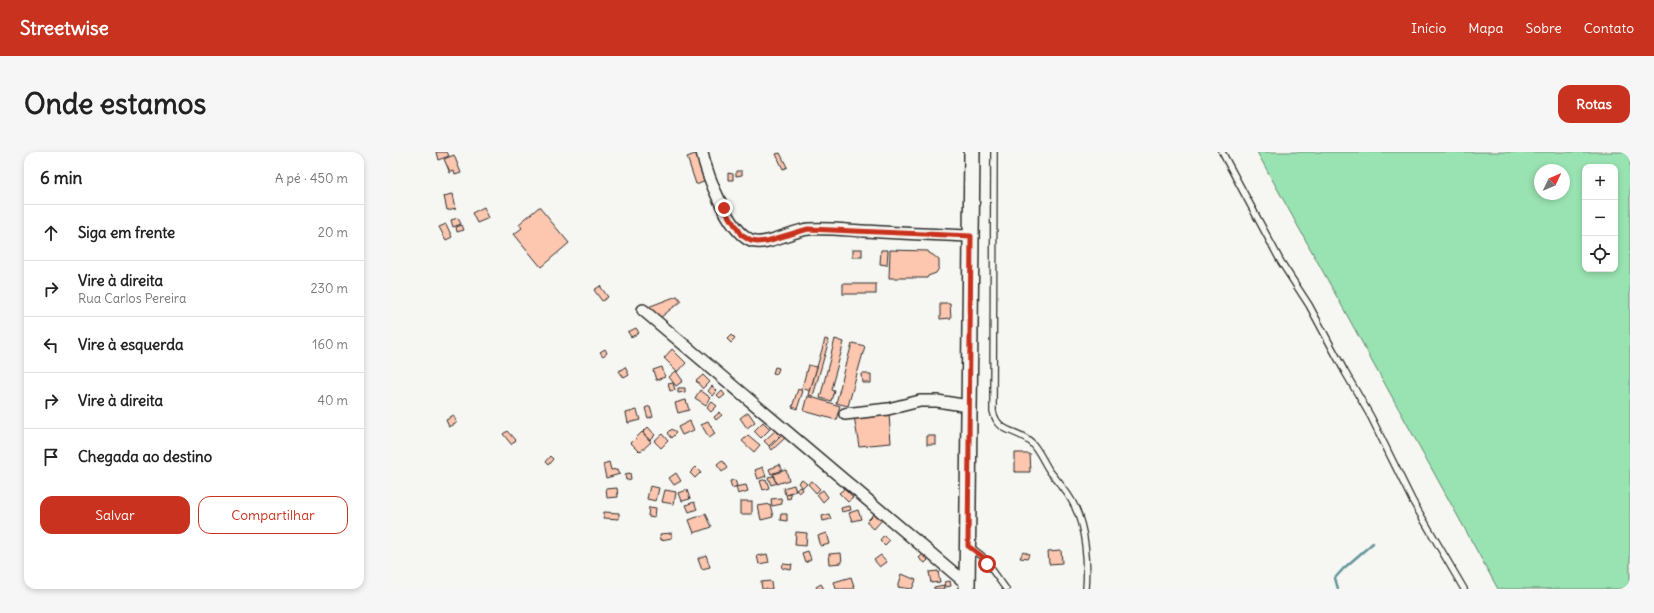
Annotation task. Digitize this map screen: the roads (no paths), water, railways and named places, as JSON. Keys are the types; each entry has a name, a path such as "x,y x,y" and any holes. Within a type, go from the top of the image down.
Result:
{"main road":[{"path":"967,586 972,152"}],"street":[{"path":"702,152 709,176 724,208 741,235 751,241 767,241 808,229 971,236"},
{"path":"643,310 967,586"},
{"path":"845,414 888,409 920,400 969,406"}],"lane":[{"path":"994,152 993,411 995,419 999,424 1009,432 1020,435 1031,442 1075,506 1086,550 1086,589"},
{"path":"1222,152 1281,262 1309,305 1371,417 1412,500 1464,589"},
{"path":"968,546 982,556 1006,589"}],"waterway":[{"path":"1338,589 1335,578 1344,568 1373,543"}]}
